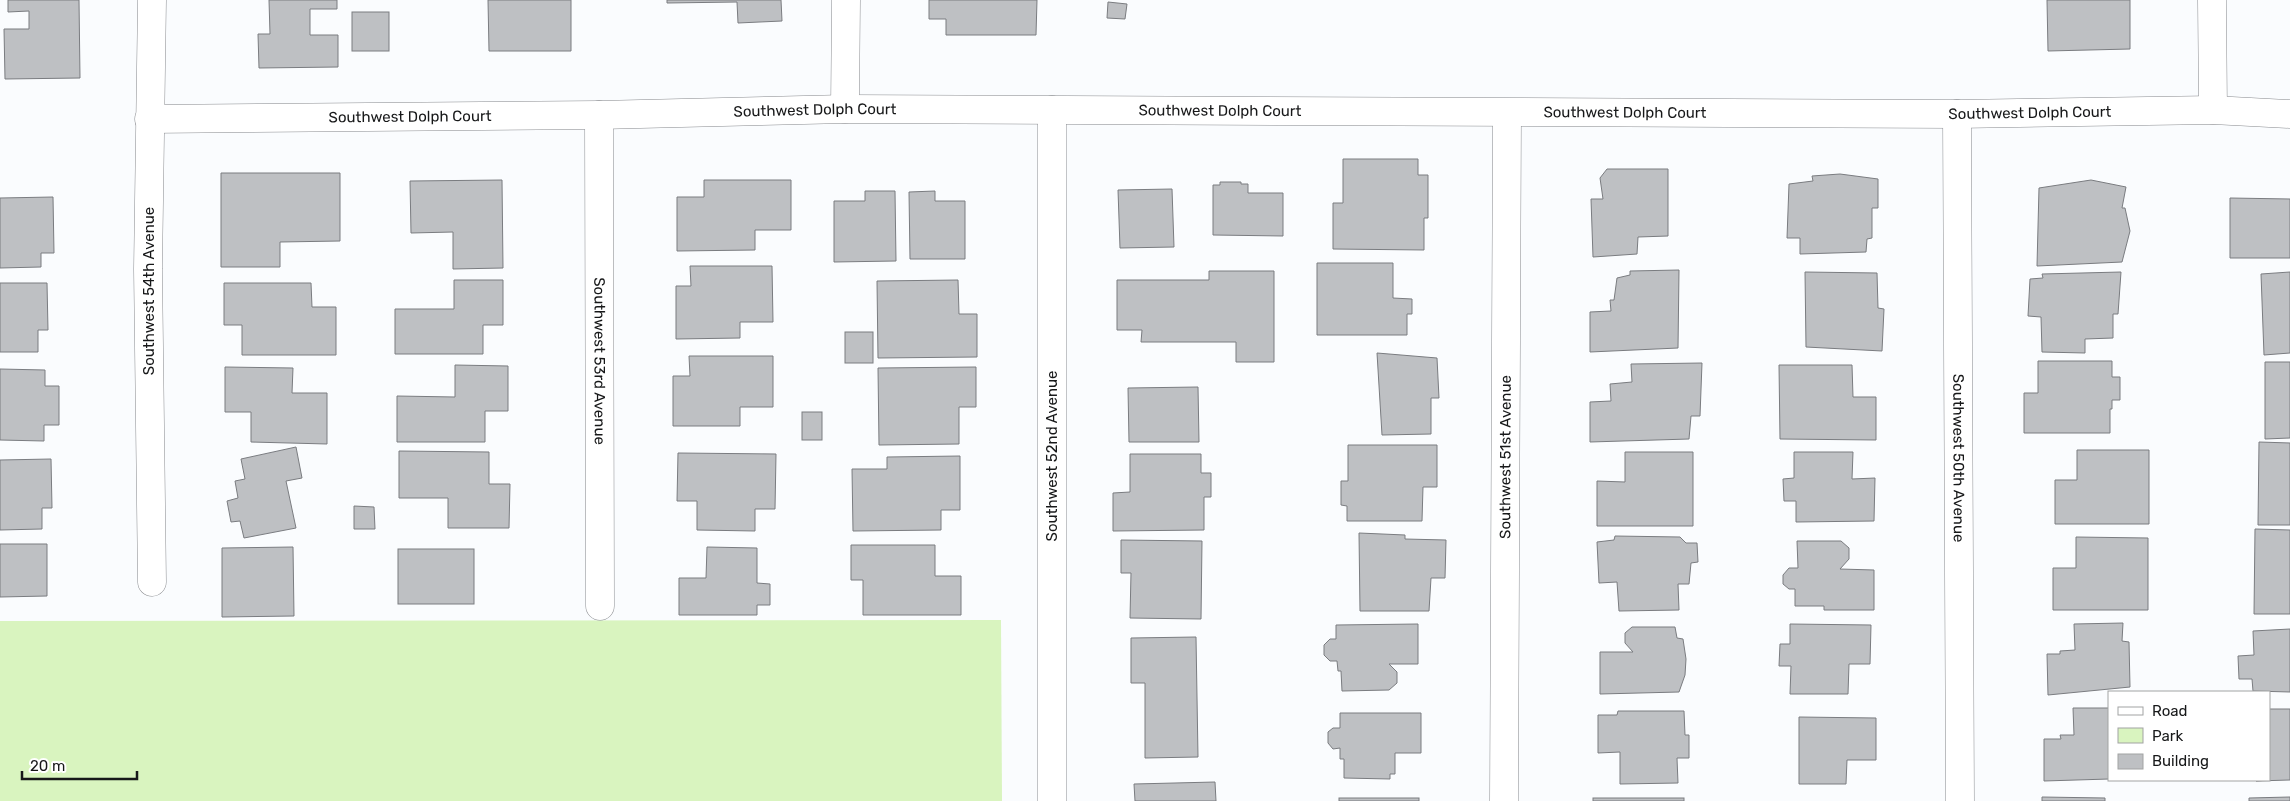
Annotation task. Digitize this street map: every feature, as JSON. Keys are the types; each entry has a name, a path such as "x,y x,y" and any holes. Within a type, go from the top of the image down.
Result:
{"street":[{"name":"Southwest 54th Avenue","path":"152,0 148,269 152,582"},
{"path":"845,109 846,0"},
{"path":"2212,0 2213,110"},
{"name":"Southwest Dolph Court","path":"149,119 599,115 845,109 1958,114 2213,110 2290,114"},
{"name":"Southwest 52nd Avenue","path":"1052,110 1052,801"},
{"name":"Southwest 51st Avenue","path":"1504,801 1507,113"},
{"name":"Southwest 50th Avenue","path":"1958,114 1960,801"},
{"name":"Southwest 53rd Avenue","path":"599,115 600,606"}],"green space":[{"path":"1001,620 1002,801 0,801 0,621"}],"building":[{"path":"8,0 79,0 80,78 5,79 4,29 29,29 29,11 8,12"},
{"path":"269,0 337,0 337,9 310,9 310,35 338,35 338,67 259,68 258,34 270,34"},
{"path":"488,0 571,0 571,51 489,51"},
{"path":"667,0 781,0 782,21 738,23 737,2 667,3"},
{"path":"929,0 1037,0 1036,35 946,35 946,19 929,19"},
{"path":"2047,0 2130,0 2130,49 2048,51"},
{"path":"1108,2 1127,4 1125,19 1107,18"},
{"path":"352,12 389,12 389,51 352,51"},
{"path":"1343,159 1418,159 1418,175 1428,175 1428,218 1424,218 1424,250 1333,249 1333,203 1343,203"},
{"path":"1607,169 1668,169 1668,236 1638,237 1637,254 1593,257 1591,199 1603,199 1600,178"},
{"path":"221,173 340,173 340,241 280,242 280,267 221,267"},
{"path":"1840,174 1878,179 1878,208 1872,208 1872,238 1867,239 1866,252 1800,254 1800,238 1787,238 1789,184 1813,181 1812,176"},
{"path":"502,180 503,268 453,269 453,232 411,233 410,181"},
{"path":"704,180 791,180 791,230 755,230 755,250 677,251 677,197 704,197"},
{"path":"2091,180 2126,187 2122,208 2125,208 2130,231 2122,262 2037,266 2039,188"},
{"path":"1220,182 1248,184 1248,193 1283,193 1283,236 1213,235 1213,185 1220,185"},
{"path":"1172,189 1174,247 1120,248 1118,190"},
{"path":"865,191 895,191 896,261 834,262 834,201 865,201"},
{"path":"935,191 935,201 965,201 965,259 910,259 909,192"},
{"path":"53,197 54,253 41,253 41,267 0,268 0,198"},
{"path":"2230,198 2290,199 2290,258 2230,258"},
{"path":"1317,263 1393,263 1393,298 1412,299 1412,314 1407,314 1407,335 1317,335"},
{"path":"690,266 772,266 773,322 740,322 740,338 676,339 676,286 691,286"},
{"path":"1679,270 1678,348 1590,352 1590,312 1611,311 1610,300 1614,300 1617,278 1630,275 1630,271"},
{"path":"1209,271 1274,271 1274,362 1236,362 1236,342 1141,342 1142,330 1117,330 1117,280 1209,280"},
{"path":"1805,272 1877,273 1878,308 1884,309 1882,351 1806,347"},
{"path":"2121,272 2118,314 2113,314 2113,338 2085,339 2085,353 2042,352 2041,317 2028,316 2030,279 2043,278 2042,274"},
{"path":"2290,272 2290,353 2264,355 2261,274"},
{"path":"454,280 503,280 503,325 483,325 483,354 395,354 395,309 454,309"},
{"path":"958,280 959,314 977,314 977,357 878,358 877,281"},
{"path":"0,283 47,283 48,330 38,330 38,352 0,352"},
{"path":"224,283 311,283 312,307 336,307 336,355 242,355 242,325 224,325"},
{"path":"845,332 873,332 873,363 845,363"},
{"path":"1377,353 1437,358 1439,398 1431,398 1431,434 1382,435"},
{"path":"689,356 773,356 773,407 740,407 740,426 673,426 673,376 690,376"},
{"path":"2038,361 2112,361 2112,377 2120,377 2120,400 2112,400 2110,433 2024,433 2024,393 2038,393"},
{"path":"2265,362 2290,362 2290,438 2265,439"},
{"path":"1702,363 1700,416 1691,416 1689,439 1590,442 1590,402 1611,401 1610,384 1632,382 1631,364"},
{"path":"455,365 508,366 508,411 485,411 485,442 397,442 397,396 455,397"},
{"path":"1779,365 1852,365 1853,397 1876,397 1876,440 1780,439"},
{"path":"225,367 293,368 292,393 327,393 327,444 251,442 251,412 225,412"},
{"path":"976,367 976,407 959,407 959,444 879,445 878,368"},
{"path":"0,369 45,370 45,386 59,386 59,425 44,425 44,441 0,440"},
{"path":"1198,387 1199,442 1129,442 1128,388"},
{"path":"802,412 822,412 822,440 802,440"},
{"path":"2259,442 2290,443 2290,525 2258,525"},
{"path":"1348,445 1437,445 1437,487 1423,487 1422,521 1347,521 1347,506 1341,505 1341,481 1348,481"},
{"path":"296,447 302,478 286,481 296,528 244,538 240,521 231,522 227,501 238,498 235,481 245,479 241,459"},
{"path":"2077,450 2149,450 2149,524 2055,524 2055,480 2077,480"},
{"path":"399,451 489,452 489,484 510,484 509,528 448,528 448,498 399,498"},
{"path":"1625,452 1693,452 1693,526 1597,526 1597,481 1625,482"},
{"path":"1794,452 1853,452 1852,479 1875,478 1874,521 1796,522 1796,501 1784,501 1783,479 1794,478"},
{"path":"678,453 776,454 775,509 755,509 755,531 697,530 697,501 677,501"},
{"path":"1130,454 1201,454 1201,473 1211,473 1211,497 1204,497 1204,530 1113,531 1113,493 1130,492"},
{"path":"960,456 960,510 941,510 941,530 853,531 852,469 887,469 887,457"},
{"path":"51,459 52,508 42,508 42,529 0,530 0,460"},
{"path":"354,506 374,507 375,529 354,529"},
{"path":"2255,529 2290,530 2290,614 2254,614"},
{"path":"1359,533 1405,535 1405,539 1446,540 1445,578 1431,578 1429,611 1360,611"},
{"path":"1615,536 1680,537 1686,543 1697,543 1698,562 1691,563 1689,584 1678,584 1679,610 1619,611 1617,582 1599,583 1597,542 1614,540"},
{"path":"2076,537 2148,538 2148,610 2053,610 2053,568 2076,568"},
{"path":"1121,540 1202,541 1201,619 1130,618 1131,573 1121,573"},
{"path":"1797,541 1841,541 1849,548 1849,559 1840,569 1874,570 1874,610 1824,610 1824,606 1795,606 1795,589 1789,589 1783,584 1783,575 1789,568 1798,568"},
{"path":"0,544 47,544 47,596 0,597"},
{"path":"851,545 935,545 935,576 961,576 961,615 863,615 863,580 851,580"},
{"path":"293,547 294,616 222,617 222,548"},
{"path":"707,547 757,548 757,583 770,584 770,605 757,605 757,615 679,615 679,578 706,578"},
{"path":"398,549 474,549 474,604 398,604"},
{"path":"2123,623 2122,641 2129,642 2130,687 2048,695 2047,654 2060,654 2060,651 2075,650 2074,624"},
{"path":"1418,624 1418,664 1389,664 1397,672 1397,683 1389,690 1342,691 1341,671 1338,671 1337,661 1330,661 1324,655 1324,645 1330,639 1336,639 1336,625"},
{"path":"1790,624 1871,625 1870,664 1849,664 1848,694 1790,694 1791,666 1779,666 1780,644 1790,644"},
{"path":"1632,627 1675,627 1677,638 1683,639 1686,659 1685,675 1679,692 1600,694 1600,652 1633,652 1625,643 1625,633"},
{"path":"2290,629 2290,692 2253,691 2252,679 2239,679 2238,656 2254,655 2253,631"},
{"path":"1196,637 1198,757 1145,758 1145,683 1131,683 1131,638"},
{"path":"2073,708 2108,708 2108,779 2044,781 2044,739 2061,739 2060,735 2074,735"},
{"path":"2270,709 2290,709 2290,780 2270,781"},
{"path":"1618,711 1684,711 1685,735 1689,735 1689,758 1677,758 1678,783 1620,784 1620,752 1598,753 1598,715 1617,715"},
{"path":"1340,713 1421,713 1421,753 1395,753 1395,774 1390,774 1390,779 1344,778 1344,759 1340,759 1340,748 1333,749 1328,743 1328,732 1333,728 1340,728"},
{"path":"1799,717 1876,718 1876,760 1847,760 1846,784 1799,784"},
{"path":"1215,782 1216,801 1135,801 1134,784"},
{"path":"2042,797 2105,798 2105,801 2042,801"},
{"path":"2290,797 2290,801 2249,801 2249,798"},
{"path":"1339,798 1419,798 1419,801 1339,801"},
{"path":"1593,798 1684,798 1684,801 1593,801"}]}
